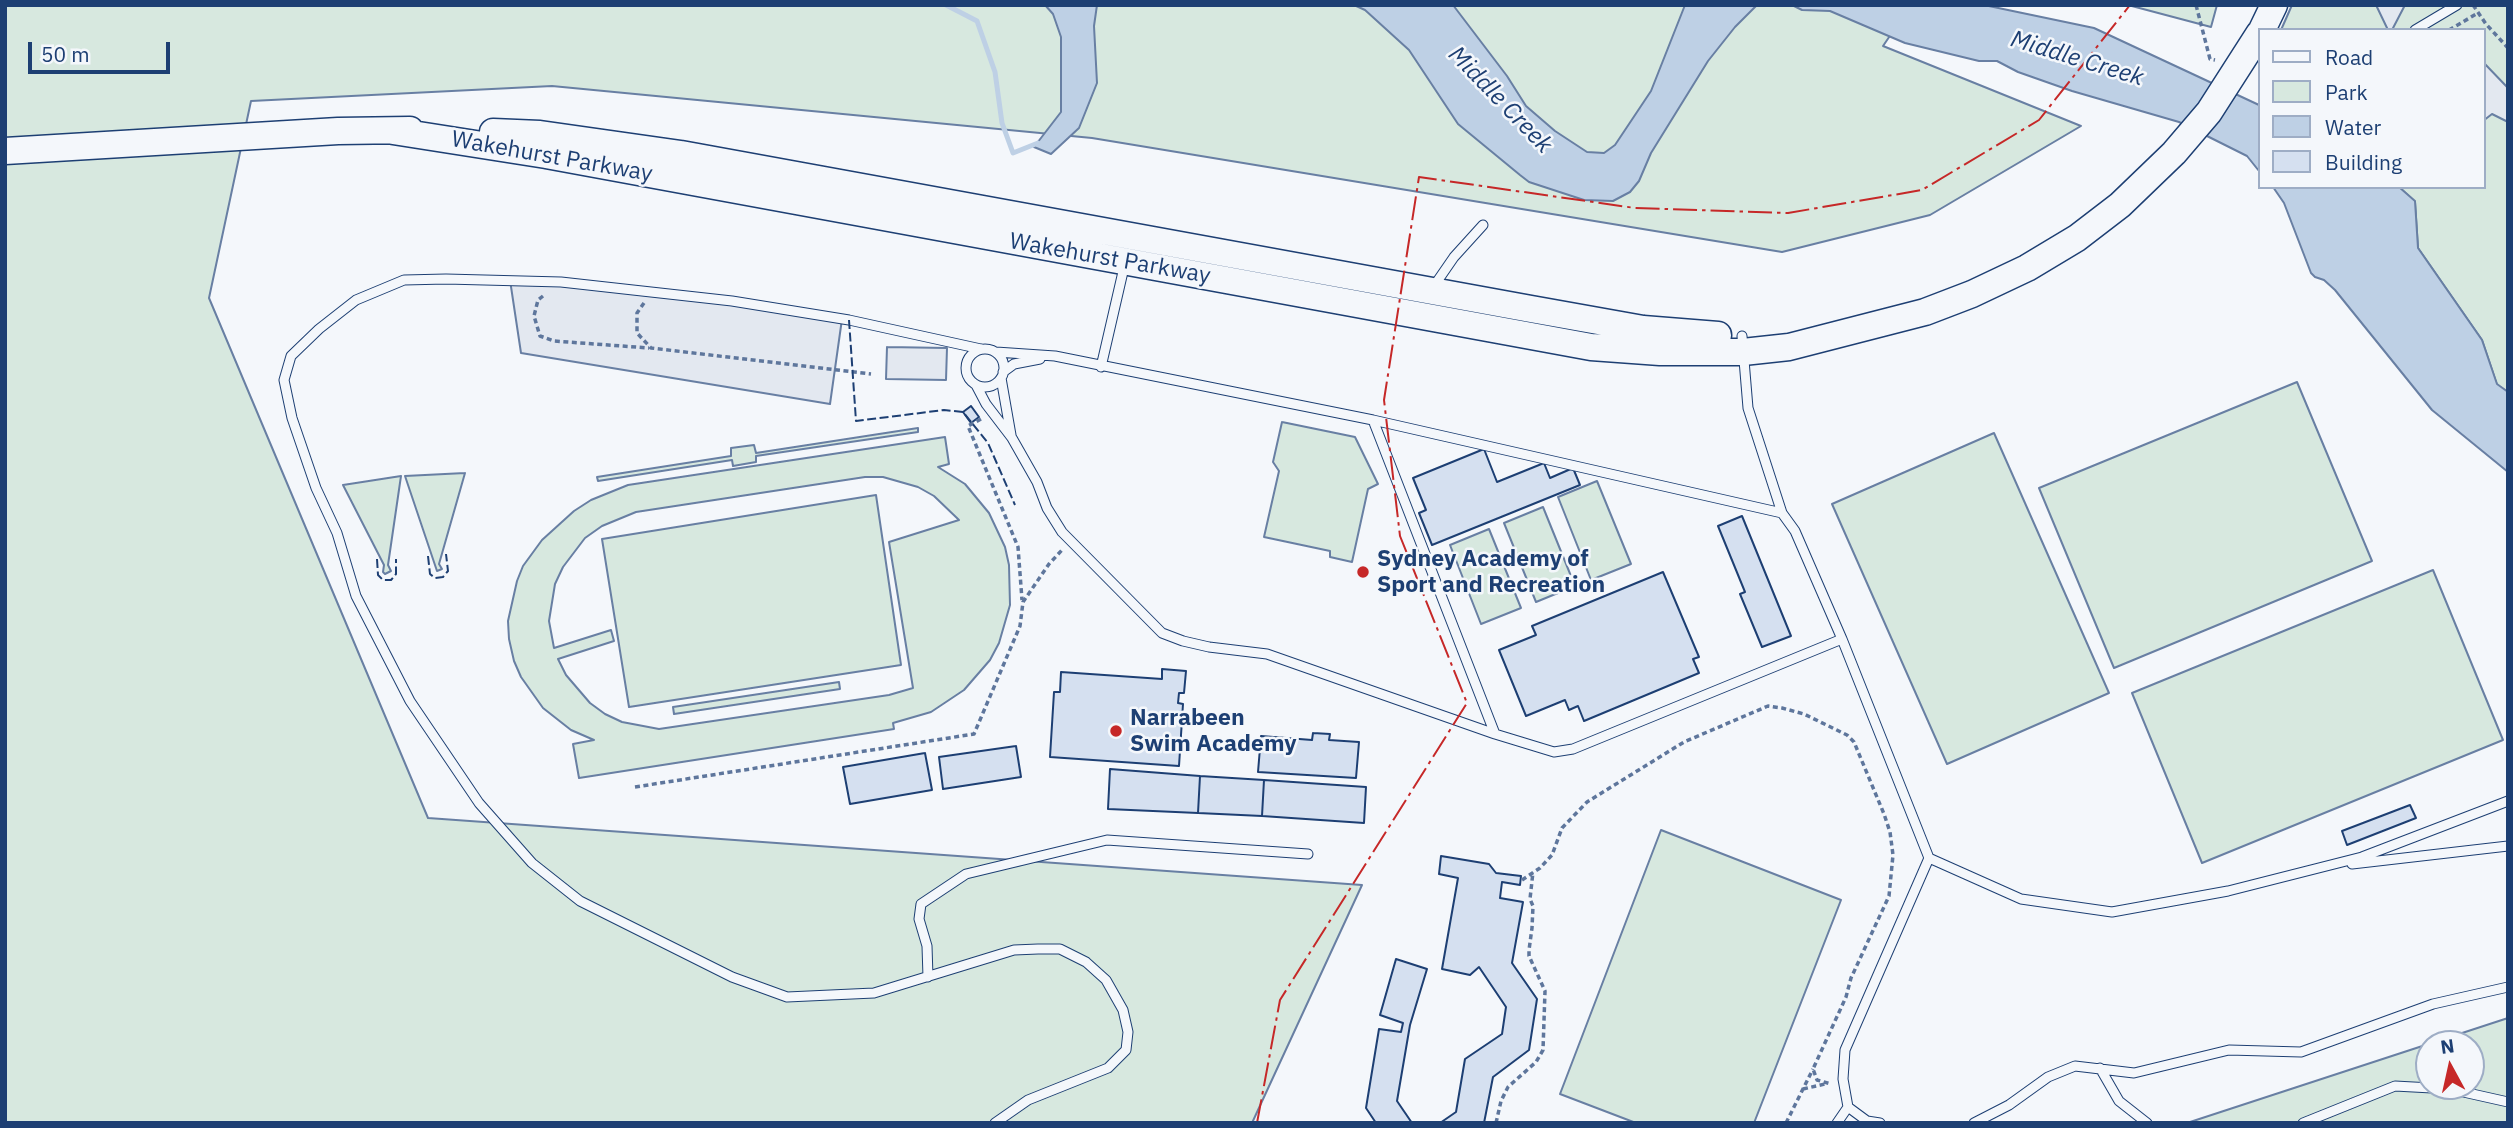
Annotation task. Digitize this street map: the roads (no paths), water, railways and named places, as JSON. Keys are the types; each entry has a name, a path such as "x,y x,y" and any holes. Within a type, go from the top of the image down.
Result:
{"main road":[{"name":"Wakehurst Parkway","path":"2262,28 2274,5"},
{"name":"Wakehurst Parkway","path":"393,131 559,158 1591,347 1660,352 1743,344 1790,346 1925,312 2027,268 2077,238 2120,205 2174,153 2209,112 2258,36"},
{"name":"Wakehurst Parkway","path":"5,151 338,131 443,129 540,134 681,154 1643,329 1693,334 1743,344"}],"lane":[{"path":"2418,28 2456,5"},
{"path":"1431,291 1454,257 1483,225"},
{"path":"1101,367 1125,262"},
{"path":"995,1123 1028,1100 1108,1068 1126,1050 1128,1032 1123,1010 1106,980 1086,962 1060,949 1014,950 874,993 787,997 732,976 580,901 532,863 479,803 410,701 356,596 337,533 316,488 292,418 284,380 291,356 319,329 356,300 404,280 561,282 732,301 842,319 996,352 1055,356 1373,420 1783,513"},
{"path":"1743,344 1748,408 1783,513 1795,531 1842,639 1930,858 2021,899 2112,912 2228,891 2362,857 2508,801"},
{"path":"981,349 971,355 966,366 968,378 976,385 1012,438 1062,532 1162,633 1183,641 1267,654 1554,752 1573,749 1842,639"},
{"path":"996,352 1003,361 1002,375 1012,438"},
{"path":"976,385 993,386 1014,364 1055,356"},
{"path":"1373,420 1495,734"},
{"path":"928,977 927,946 919,919 921,904 966,874 1107,840 1308,854"},
{"path":"2319,868 2508,846"},
{"path":"1837,1123 1847,1107 1844,1084 1845,1050 1930,858"},
{"path":"1974,1123 2008,1105 2048,1077 2075,1066 2134,1073 2229,1050 2301,1052 2433,1004 2508,986"},
{"path":"2101,1068 2119,1101 2147,1123"},
{"path":"2303,1123 2395,1086 2450,1089 2508,1102"},
{"path":"1847,1107 1867,1121 1880,1123"}],"water":[{"path":"1045,5 1097,5 1094,26 1097,83 1079,128 1051,154 1034,147 1061,112 1061,37 1053,14"},
{"path":"1354,5 1453,5 1507,76 1526,106 1555,131 1587,152 1604,153 1615,145 1651,91 1685,5 1764,5 1756,6 1735,27 1708,61 1651,153 1639,181 1630,192 1613,201 1584,200 1529,182 1458,124 1409,50 1365,10"},
{"path":"1792,5 1984,5 2094,28 2258,105 2258,170 2247,156 2179,122 2072,91 2018,72 1997,61 1979,61 1905,43 1830,11 1802,10"},
{"path":"2274,189 2401,189 2415,201 2418,248 2482,340 2497,384 2508,392 2508,472 2432,410 2335,290 2311,273 2284,203"}],"waterway":[{"name":"Middle Creek","path":"946,5 977,21 995,72 1002,123 1013,153 1038,143"}],"place":[{"name":"Sydney Academy of Sport and Recreation","path":"1363,572"},
{"name":"Narrabeen Swim Academy","path":"1116,731"}]}
